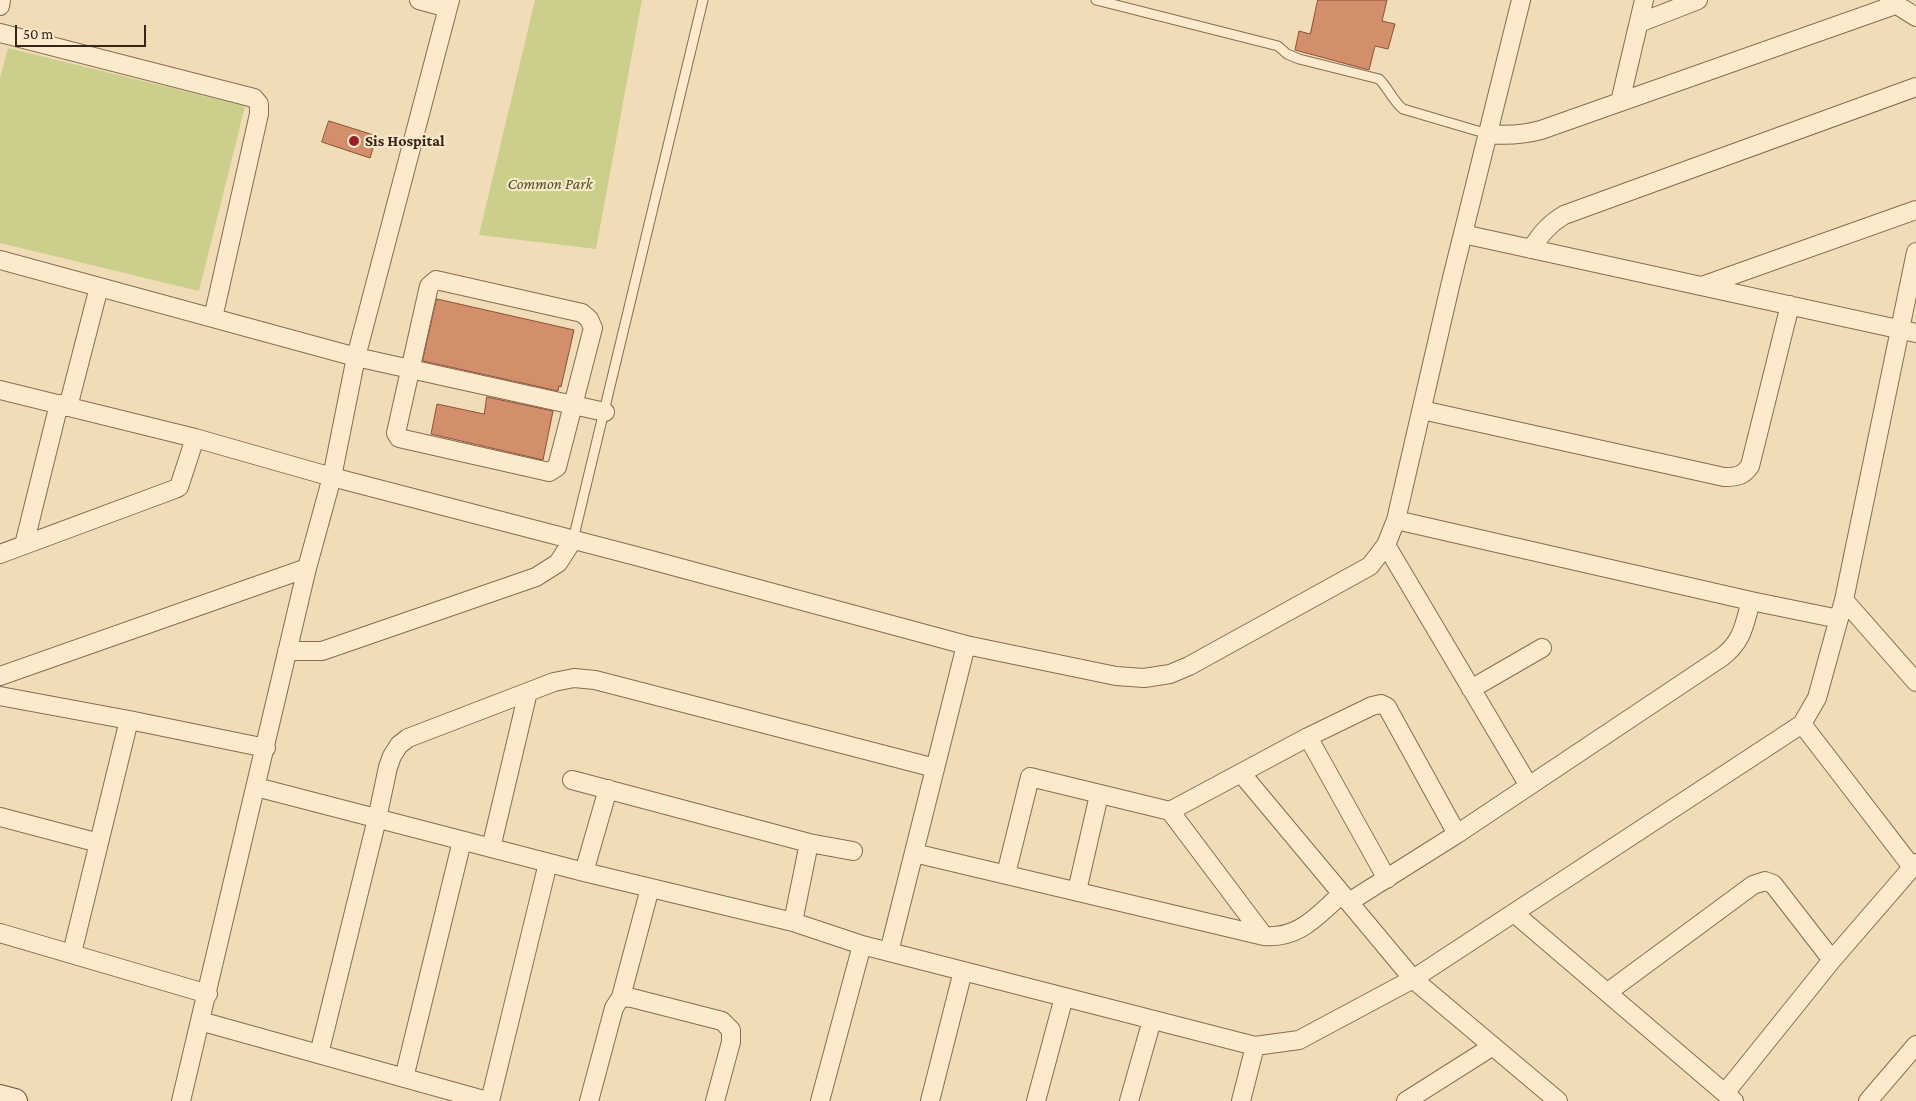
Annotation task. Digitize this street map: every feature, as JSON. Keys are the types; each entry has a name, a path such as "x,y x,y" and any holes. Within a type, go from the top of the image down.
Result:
{"street":[{"path":"0,6 1,0"},
{"path":"181,1101 208,994 307,568 332,477 356,357 449,4 419,0"},
{"path":"0,390 195,438 332,477 646,558 966,645 1116,676 1144,678 1170,674 1188,666 1370,566 1386,545 1396,520 1521,0"},
{"path":"1620,102 1644,0"},
{"path":"1639,23 1698,0"},
{"path":"1488,134 1524,135 1620,102 1892,2 1916,17"},
{"path":"0,33 254,98 259,104 260,114 213,318"},
{"path":"1531,248 1542,232 1564,215 1916,87"},
{"path":"1701,286 1916,210"},
{"path":"1464,234 1908,331"},
{"path":"256,787 548,863 792,922 862,945 1255,1046 1298,1040 1413,979 1802,724 1817,698 1844,600 1908,331 1916,252"},
{"path":"0,260 356,357 605,412"},
{"path":"436,280 582,313 589,319 592,328 557,467 548,472 399,438 396,433 410,369 429,286 436,280"},
{"path":"24,545 99,287"},
{"path":"1422,410 1724,477 1738,477 1745,473 1750,466 1790,305"},
{"path":"0,554 176,489 179,487 195,438"},
{"path":"1396,520 1751,601 1839,619"},
{"path":"287,652 322,651 536,577 558,563 573,540"},
{"path":"1386,545 1529,786"},
{"path":"0,676 307,568"},
{"path":"1844,600 1916,682"},
{"path":"914,853 1264,936 1288,935 1300,930 1346,898 1387,879 1457,834 1731,650 1742,634 1751,601"},
{"path":"889,952 966,645"},
{"path":"1471,689 1542,648"},
{"path":"319,1054 388,767 399,745 408,738 554,682 574,678 596,680 935,768"},
{"path":"490,848 528,692"},
{"path":"0,696 266,748"},
{"path":"1170,811 1308,737 1372,706 1381,704 1387,707 1457,834"},
{"path":"72,953 129,720"},
{"path":"1514,913 1730,1097 1832,960 1914,865 1802,724"},
{"path":"1308,737 1387,879"},
{"path":"1241,773 1413,979 1558,1101"},
{"path":"1006,874 1030,777 1170,811 1264,936"},
{"path":"572,780 608,788 809,843 853,851"},
{"path":"584,872 608,788"},
{"path":"1078,891 1099,795"},
{"path":"0,817 98,843"},
{"path":"404,1078 462,840"},
{"path":"792,922 809,843"},
{"path":"200,1021 488,1101 548,863"},
{"path":"1608,992 1753,885 1764,881 1773,884 1832,960"},
{"path":"588,1101 614,1008 622,997 650,888"},
{"path":"0,933 208,994"},
{"path":"820,1101 862,945"},
{"path":"930,1101 963,971"},
{"path":"622,997 722,1021 731,1030 731,1042 715,1101"},
{"path":"1036,1101 1064,997"},
{"path":"1129,1101 1152,1020"},
{"path":"1868,1101 1916,1045"},
{"path":"1241,1101 1255,1046"},
{"path":"1406,1101 1494,1046"},
{"path":"0,1097 15,1101"}],"lane":[{"path":"573,540 703,0"},
{"path":"1096,0 1278,46 1287,54 1298,59 1380,79 1388,88 1395,102 1403,109 1488,134"}],"green space":[{"name":"Common Park","path":"535,0 642,0 596,249 479,235"},
{"path":"8,48 245,106 199,291 0,243 0,78"}],"building":[{"path":"1318,0 1387,0 1382,21 1395,24 1388,49 1375,46 1369,70 1295,50 1299,31 1310,34"},
{"path":"329,121 377,136 370,158 322,142"},
{"path":"437,299 574,330 561,387 559,386 558,391 423,361"},
{"path":"487,397 553,411 543,460 431,434 437,404 484,414"}],"place":[{"name":"Sis Hospital","path":"354,141"}]}
